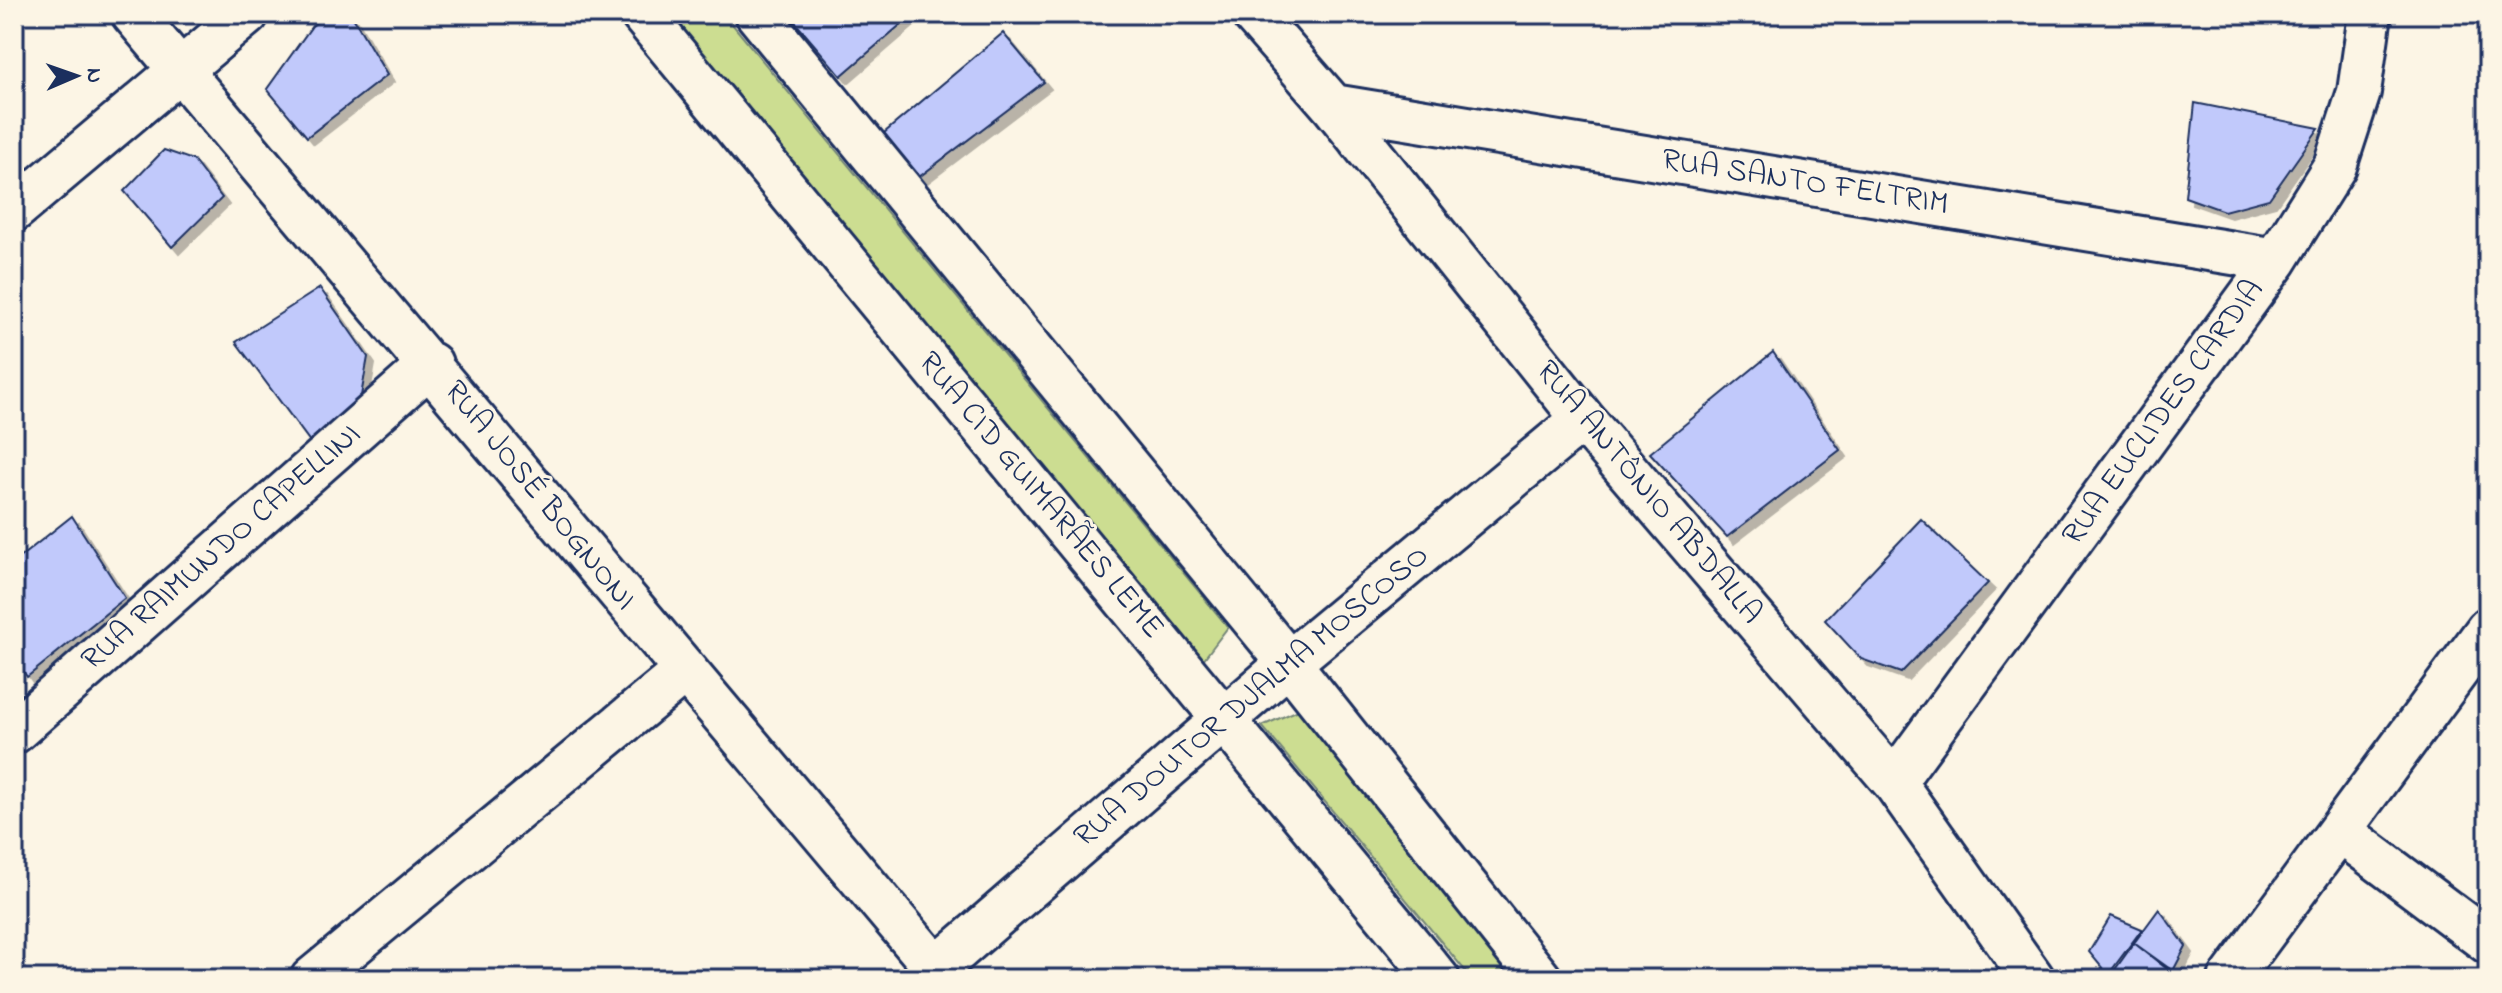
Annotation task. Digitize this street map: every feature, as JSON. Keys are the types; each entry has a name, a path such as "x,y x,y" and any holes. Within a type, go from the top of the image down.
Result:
{"street":[{"name":"RUA JOSÉ BOGNONI","path":"133,14 431,364 935,976"},
{"path":"14,210 247,14"},
{"name":"RUA CID GUIMARÃES LEME","path":"642,14 1438,979"},
{"path":"757,14 1289,663 1540,979"},
{"name":"RUA ANTÔNIO ABDALLA","path":"1253,14 1333,106 1583,419 1894,782 2033,979"},
{"name":"RUA EUCLIDES CARDIA","path":"1894,782 2276,260 2335,166 2359,92 2370,14"},
{"name":"RUA SANTO FELTRIM","path":"1333,106 2276,260"},
{"name":"RUA RAIMUNDO CAPELLINI","path":"14,732 431,364"},
{"name":"RUA DOUTOR DJALMA MOSCOSO","path":"935,976 1289,663 1583,419"},
{"path":"2230,979 2488,629"},
{"path":"312,979 684,672"},
{"path":"2341,832 2488,942"}],"green space":[{"path":"669,14 724,14 1228,627 1203,660"},
{"path":"1303,708 1514,979 1472,979 1262,726"}],"building":[{"path":"327,14 351,14 387,75 307,137 267,89 312,26"},
{"path":"788,14 913,14 841,76"},
{"path":"1003,33 1044,82 919,177 884,133"},
{"path":"2195,103 2319,128 2269,199 2224,211 2185,197"},
{"path":"164,150 193,160 222,198 172,247 124,191"},
{"path":"320,288 368,357 359,407 311,443 236,342"},
{"path":"1773,352 1840,450 1727,537 1650,453"},
{"path":"72,516 125,598 27,677 14,658 14,562"},
{"path":"1921,519 1988,583 1901,673 1861,659 1825,620"},
{"path":"2159,909 2186,946 2173,971 2134,943"},
{"path":"2111,916 2142,929 2108,975 2089,952"},
{"path":"2134,943 2172,973 2167,979 2109,978"}]}
